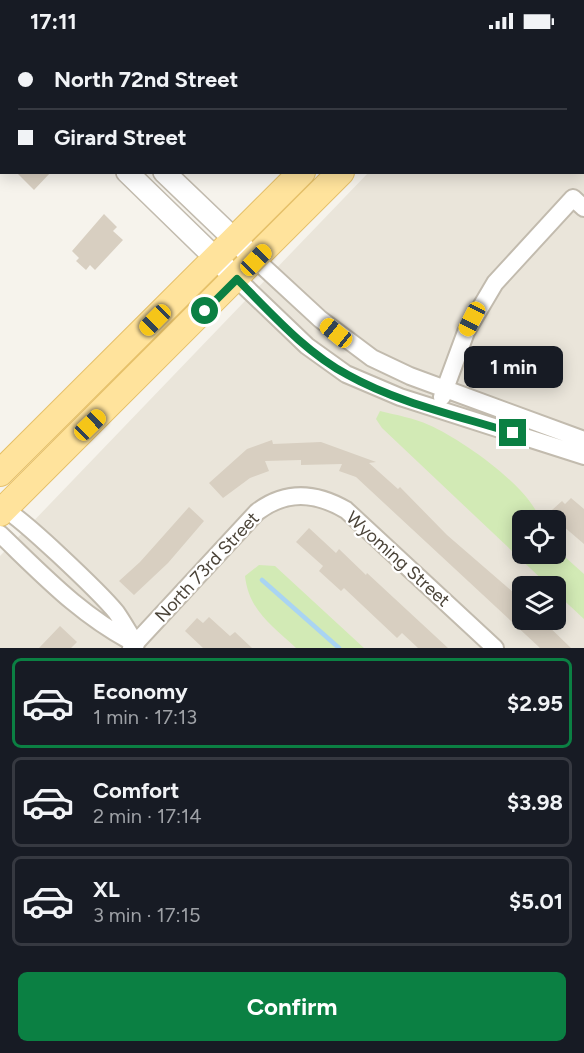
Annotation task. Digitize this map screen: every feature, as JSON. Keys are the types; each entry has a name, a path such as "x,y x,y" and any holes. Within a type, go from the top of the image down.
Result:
{"main road":[{"path":"0,473 300,174"},
{"path":"2,510 237,279 339,174"}],"street":[{"path":"129,174 307,346 329,363 373,387 584,456"},
{"path":"166,174 320,319 364,352 410,376 584,440"},
{"path":"438,409 466,332 495,283 573,198 584,208"},
{"name":"North 73rd Street","path":"136,647 257,512 269,503 290,495"},
{"name":"Wyoming Street","path":"290,495 322,499 346,510 495,648"},
{"path":"2,510 98,593 117,614 136,647"},
{"path":"0,534 83,612 136,647"}],"shaded area":[{"path":"367,174 584,174 584,648 0,648 0,556"}],"green space":[{"path":"380,411 429,425 476,453 509,479 535,510 512,510 512,551 382,428 376,419"},
{"path":"566,558 584,574 584,619 566,602 566,576 538,576 526,564 566,564"},
{"path":"259,565 275,566 364,648 296,648 270,624 251,599 245,576"}],"building":[{"path":"18,174 49,174 34,190"},
{"path":"104,214 117,227 113,231 123,240 95,270 90,265 86,270 76,261 79,258 72,251"},
{"path":"272,440 273,444 321,442 376,462 369,463 398,489 400,487 447,535 512,591 512,622 356,477 339,471 342,464 301,465 301,460 265,461 269,471 250,478 223,498 209,483 247,449"},
{"path":"571,498 584,509 584,544 566,529 566,510 552,510 562,501 565,504"},
{"path":"189,507 204,521 168,563 134,595 119,581 140,562"},
{"path":"309,528 336,553 339,549 366,575 367,573 448,648 418,648 402,633 397,638 344,588 341,591 319,571 323,566 296,542"},
{"path":"209,617 230,636 235,632 252,648 203,648 185,631 197,618 203,623"},
{"path":"60,626 77,642 71,648 39,648"},
{"path":"521,630 552,630 571,648 540,648"}],"waterway":[{"path":"262,580 339,648"}],"route":[{"path":"205,311 237,279 307,346 346,374 373,387 513,433"}]}
